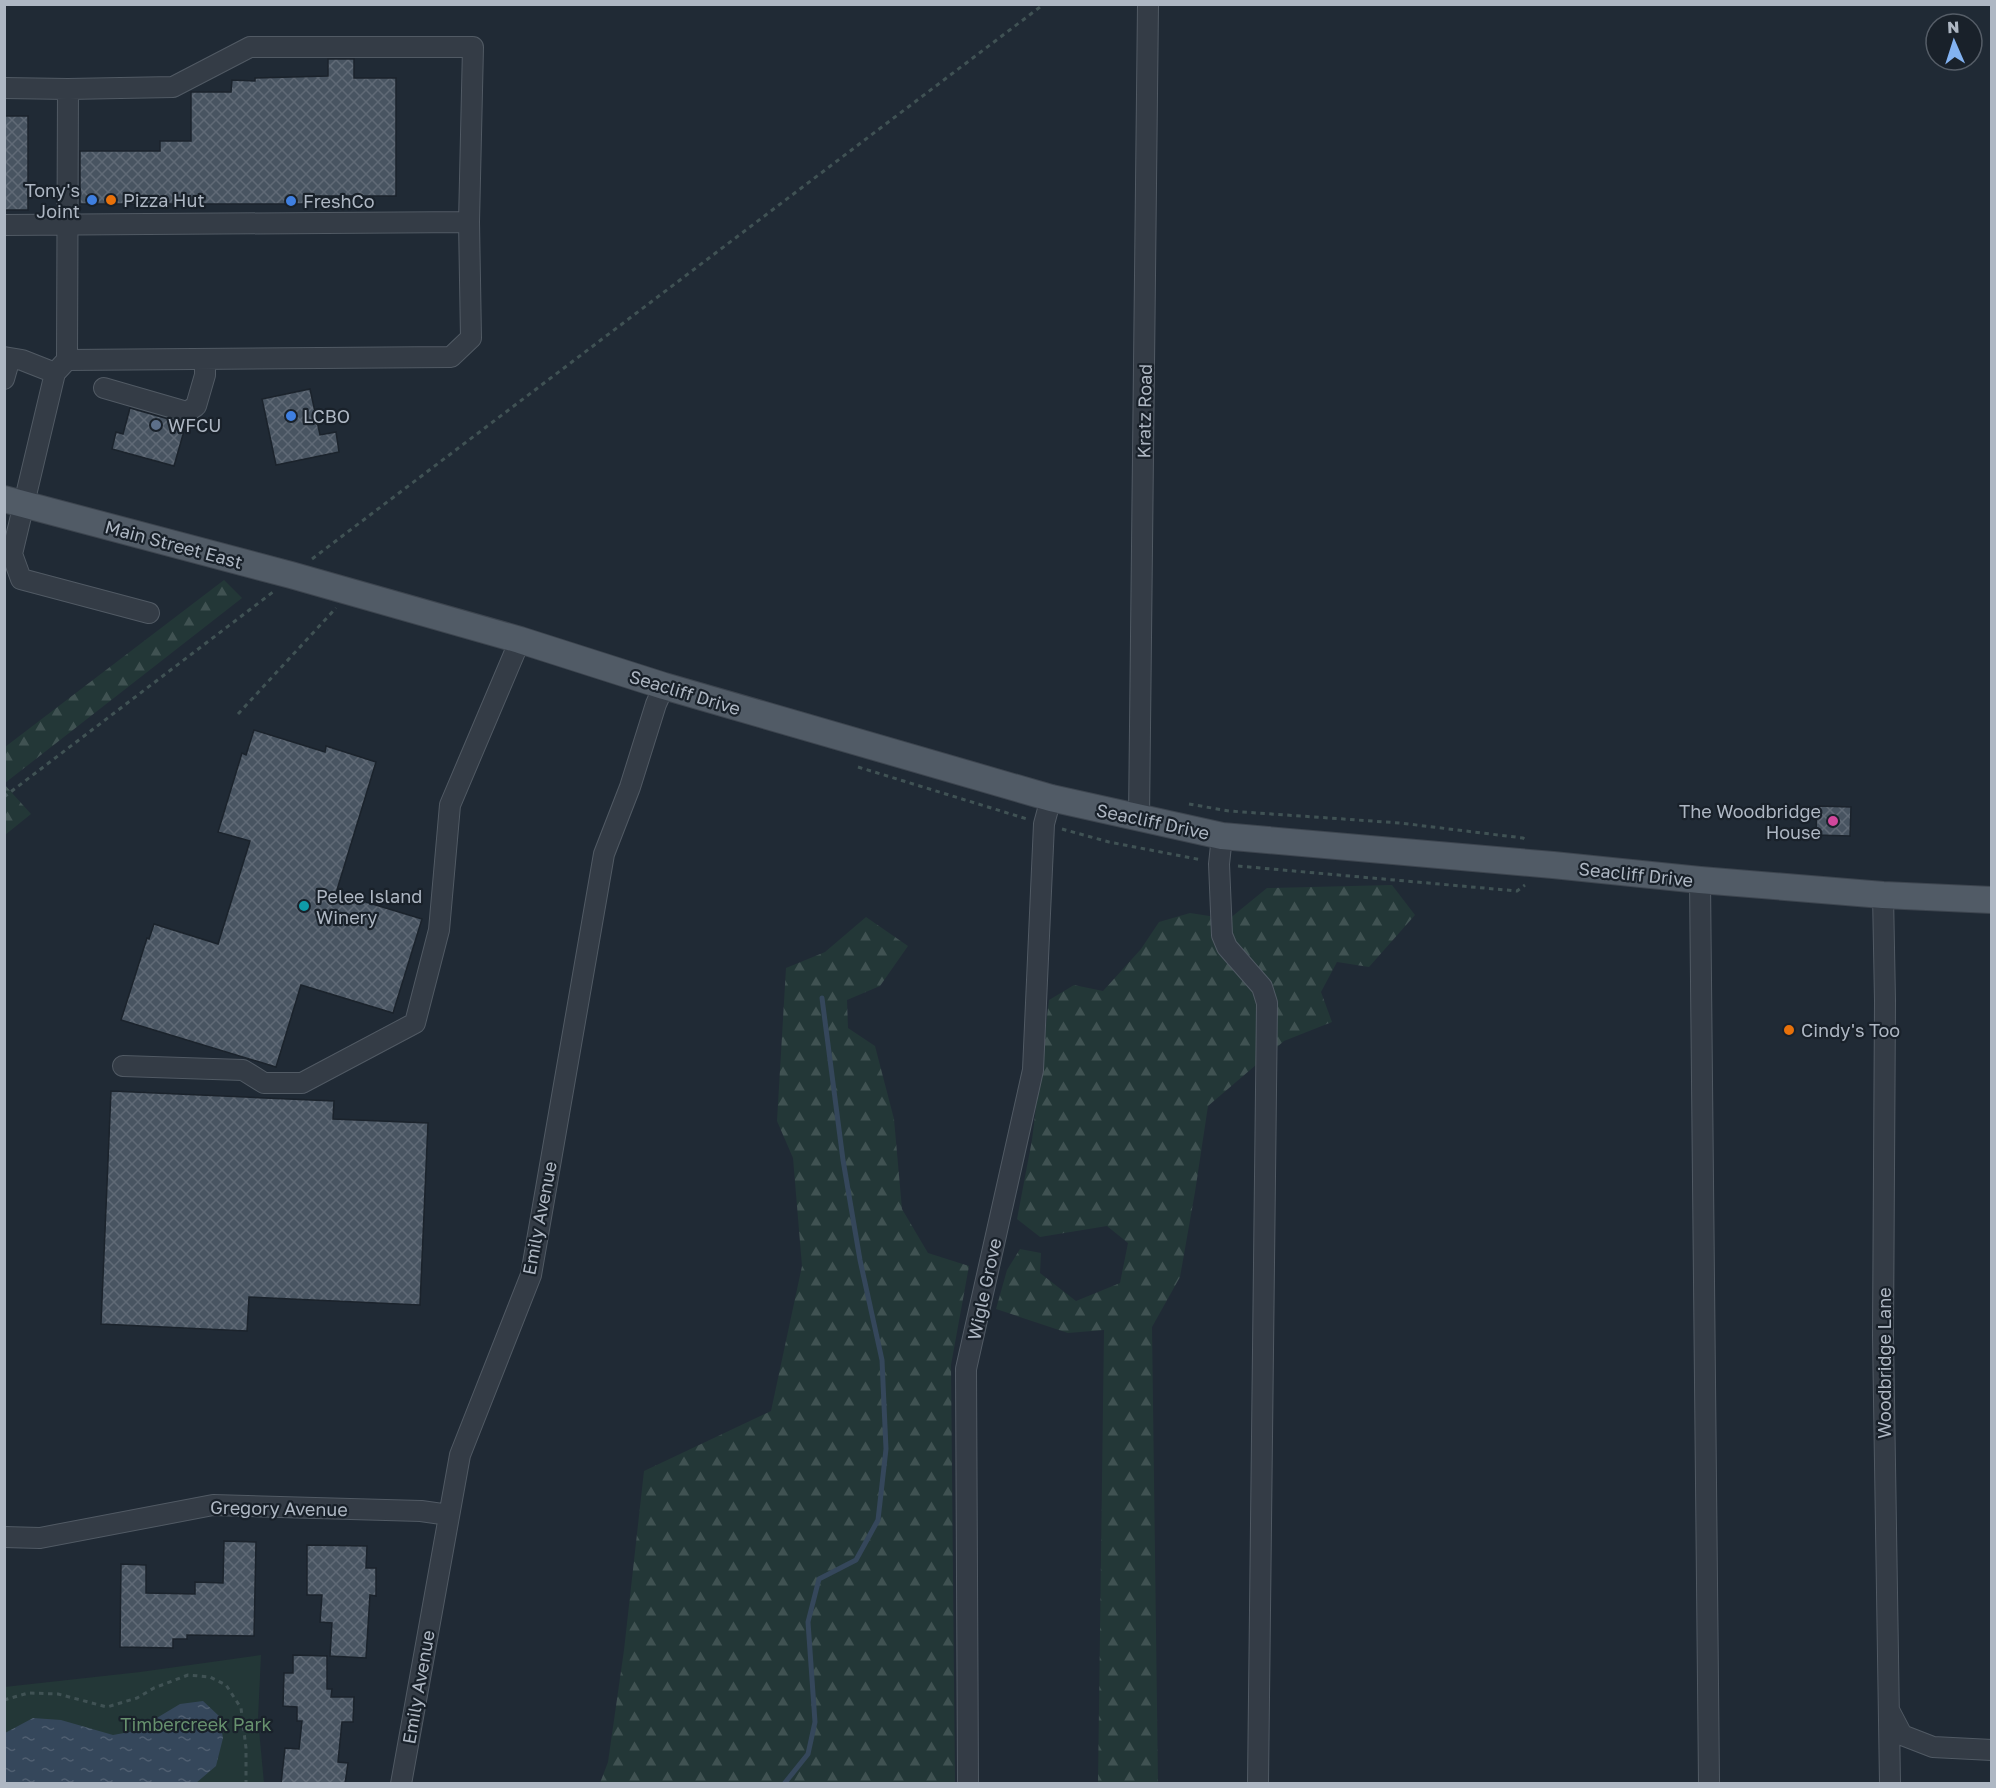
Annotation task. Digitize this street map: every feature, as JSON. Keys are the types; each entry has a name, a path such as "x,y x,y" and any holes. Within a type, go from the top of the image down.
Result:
{"main road":[{"name":"Main Street East","path":"14,501 343,590"},
{"name":"Seacliff Drive","path":"343,590 520,640 664,686 1050,798 1222,836 1883,896 1992,900"}],"street":[{"name":"Kratz Road","path":"1139,818 1148,4"},
{"path":"4,88 173,87 250,47 473,47 469,222 471,338 451,357 205,359 61,367 7,357 4,379"},
{"path":"68,88 61,367 14,501 12,554 21,579 149,614"},
{"path":"4,225 469,222"},
{"path":"104,388 187,412 196,406 205,375 205,359"},
{"path":"123,1066 243,1070 264,1083 302,1083 414,1023 439,930 450,805 520,640"},
{"name":"Emily Avenue","path":"401,1784 460,1455 531,1275 604,854 630,787 656,704 664,686"},
{"name":"Wigle Grove","path":"968,1784 966,1369 1033,1070 1044,824 1050,798"},
{"path":"1222,836 1219,864 1222,935 1227,947 1262,987 1267,1003 1258,1784"},
{"path":"1700,880 1708,1784"},
{"name":"Woodbridge Lane","path":"1883,896 1885,1001 1883,1336 1889,1708 1902,1735 1933,1747 1992,1750"},
{"name":"Gregory Avenue","path":"4,1537 40,1538 213,1505 421,1511 449,1515"},
{"path":"1889,1708 1890,1784"}],"path":[{"path":"4,796 268,596 291,575 1044,4"},
{"path":"238,714 334,612 343,590"},
{"path":"1184,804 1229,811 1400,824 1523,838 1553,865"},
{"path":"4,1700 28,1693 58,1694 107,1707 137,1698 154,1688 188,1675 210,1677 226,1685 241,1708 246,1748 246,1784"}],"green space":[{"path":"224,580 242,598 5,783 5,747"},
{"path":"4,784 31,814 5,835 4,835"},
{"path":"1392,885 1415,915 1369,967 1337,962 1321,992 1332,1022 1284,1041 1208,1106 1180,1277 1152,1327 1158,1783 1098,1783 1104,1330 1068,1333 996,1309 1007,1270 1020,1249 1041,1253 1040,1273 1076,1301 1120,1283 1128,1243 1107,1226 1040,1237 1017,1219 1032,1140 1049,1000 1074,985 1103,991 1141,949 1159,922 1190,913 1229,919 1267,888"},
{"path":"866,917 908,946 880,986 847,1000 848,1028 875,1046 894,1119 902,1209 928,1253 969,1266 951,1365 955,1783 600,1783 608,1762 624,1650 644,1471 771,1411 802,1266 793,1158 777,1121 786,968 825,952"},
{"name":"Timbercreek Park","path":"261,1655 258,1719 264,1783 5,1783 4,1687 140,1672"}],"water":[{"path":"203,1701 219,1716 223,1738 216,1766 196,1783 5,1783 5,1733 33,1718 61,1720 113,1735 135,1731 180,1704"}],"building":[{"path":"328,59 354,59 354,78 396,78 396,196 313,196 313,204 80,204 80,151 160,151 160,141 191,141 191,92 231,92 232,80 255,81 255,78 328,76"},
{"path":"4,116 28,116 28,210 4,210"},
{"name":"LCBO","path":"310,389 320,435 336,432 339,452 276,465 262,399"},
{"name":"WFCU","path":"130,408 186,424 174,466 112,449 116,432 123,434"},
{"name":"Pelee Island Winery","path":"254,730 325,752 326,746 376,762 336,893 422,919 393,1013 301,985 276,1067 121,1020 147,938 149,939 154,924 218,944 250,841 218,832 242,753 246,755"},
{"name":"The Woodbridge House","path":"1817,806 1851,807 1850,836 1816,835"},
{"path":"111,1091 334,1101 333,1119 428,1123 420,1305 249,1297 247,1331 101,1324"},
{"path":"224,1541 256,1542 254,1636 187,1635 187,1639 173,1639 173,1648 120,1647 121,1564 146,1565 146,1593 195,1594 195,1582 223,1583"},
{"path":"307,1545 367,1546 366,1568 376,1568 376,1596 370,1595 366,1658 330,1656 332,1623 320,1622 322,1595 307,1595"},
{"path":"293,1655 327,1656 327,1689 332,1689 331,1697 354,1697 353,1722 342,1722 338,1762 348,1763 345,1784 281,1784 285,1748 299,1749 302,1721 297,1721 297,1707 283,1706 284,1673 293,1673"}],"waterway":[{"path":"784,1784 808,1754 815,1722 808,1622 819,1579 856,1560 878,1520 886,1449 882,1360 860,1260 843,1160 822,998"}],"place":[{"name":"Tony's Joint","path":"92,200"},
{"name":"Pizza Hut","path":"111,200"},
{"name":"FreshCo","path":"291,201"},
{"name":"LCBO","path":"291,416"},
{"name":"WFCU","path":"156,425"},
{"name":"The Woodbridge House","path":"1833,821"},
{"name":"Pelee Island Winery","path":"304,906"},
{"name":"Cindy's Too","path":"1789,1030"}]}
